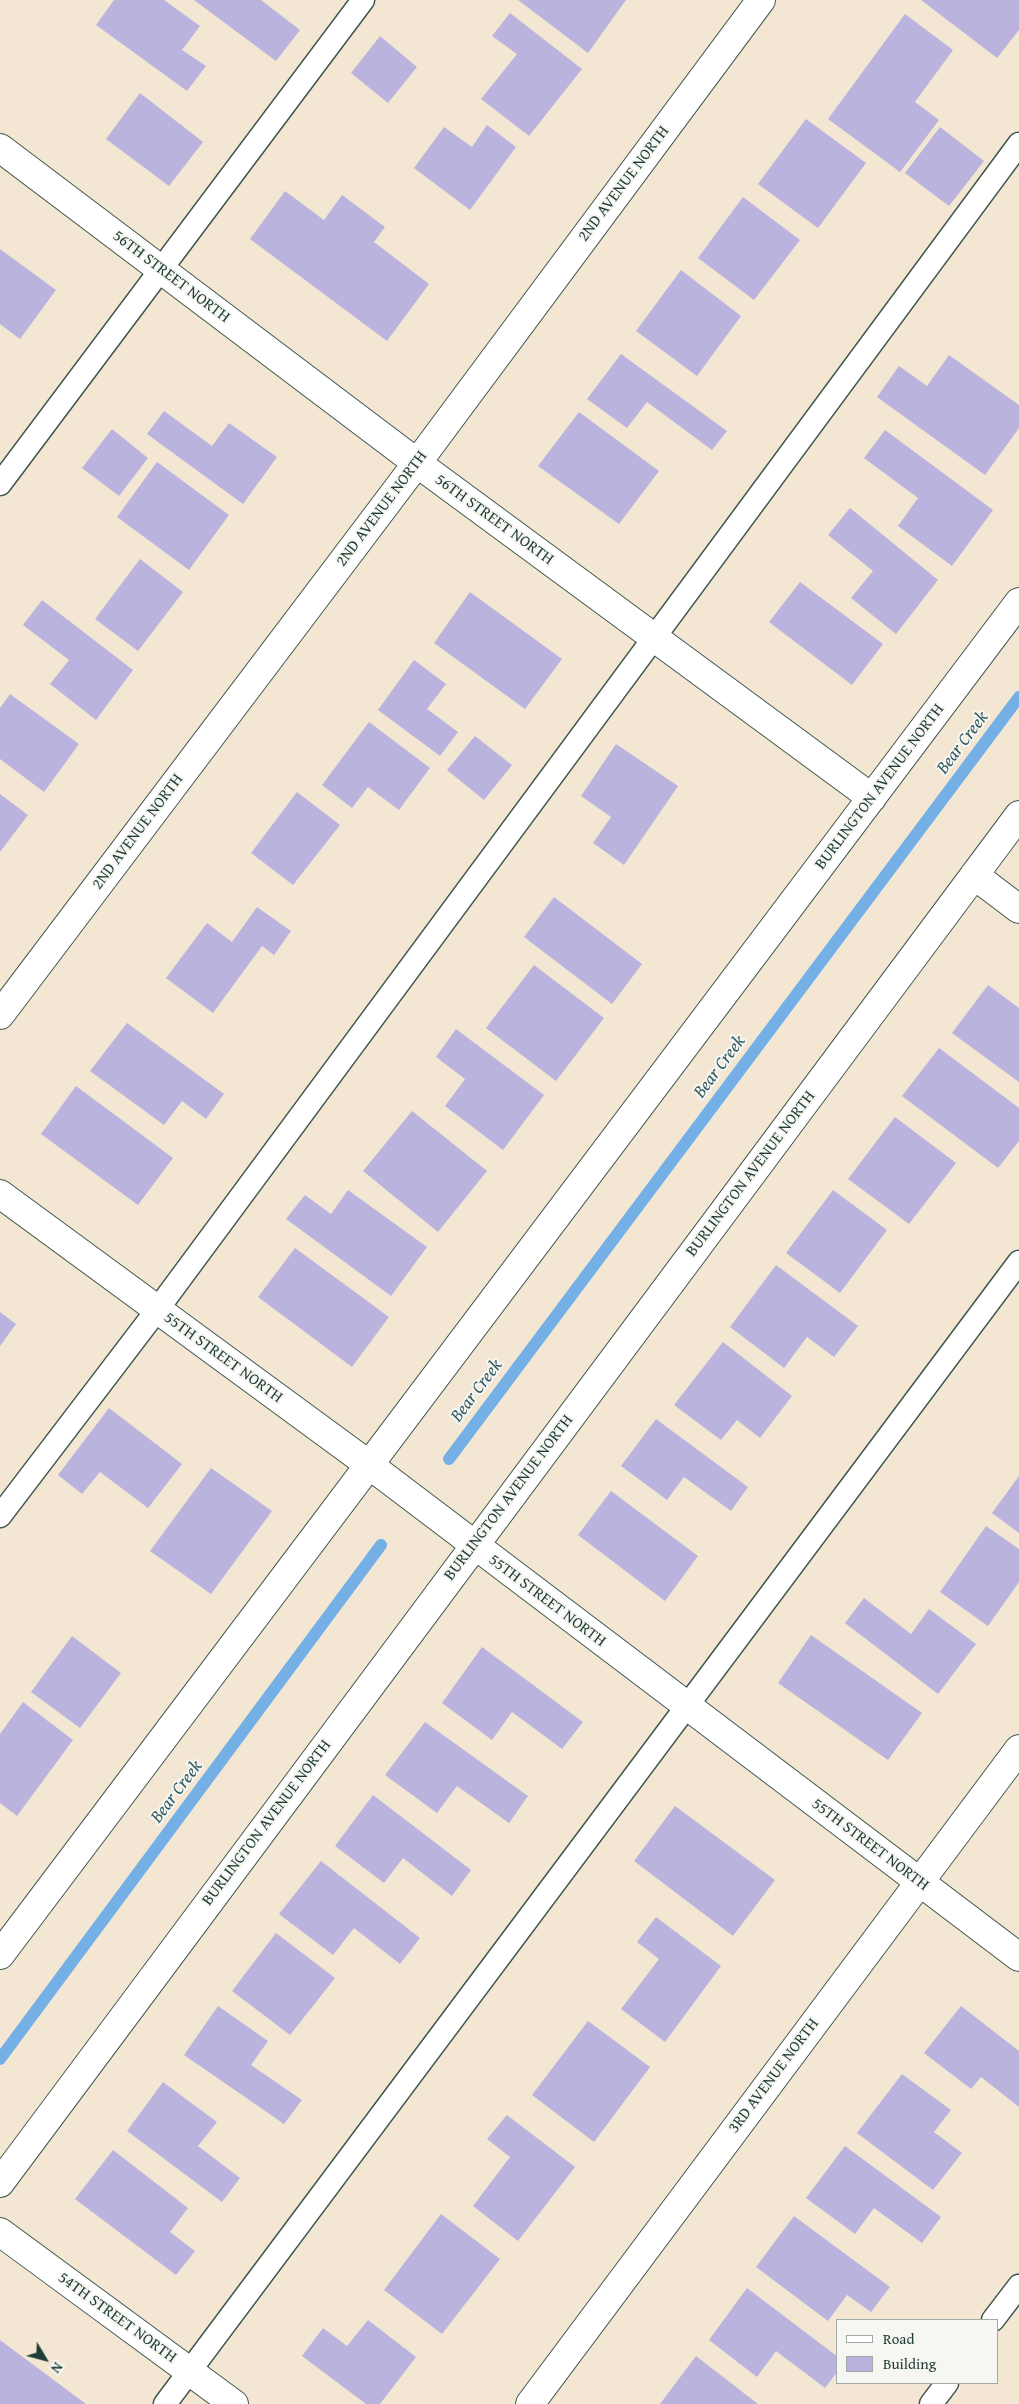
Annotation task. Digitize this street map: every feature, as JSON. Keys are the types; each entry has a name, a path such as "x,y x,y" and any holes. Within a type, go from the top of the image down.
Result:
{"street":[{"name":"2ND AVENUE NORTH","path":"0,1015 417,463 761,0"},
{"name":"56TH STREET NORTH","path":"0,148 417,463 872,798"},
{"name":"BURLINGTON AVENUE NORTH","path":"0,1955 1019,602"},
{"name":"BURLINGTON AVENUE NORTH","path":"0,2182 1019,814"},
{"path":"974,875 1019,909"},
{"name":"55TH STREET NORTH","path":"0,1194 368,1464 1019,1957"},
{"name":"3RD AVENUE NORTH","path":"530,2404 1019,1749"},
{"name":"54TH STREET NORTH","path":"0,2232 234,2404"}],"lane":[{"path":"0,484 363,0"},
{"path":"0,1516 157,1310 1019,144"},
{"path":"165,2404 1019,1262"},
{"path":"994,2319 1019,2286"},
{"path":"931,2404 946,2384"}],"building":[{"path":"114,0 164,0 200,26 182,50 206,66 187,91 96,25"},
{"path":"194,0 261,0 300,30 276,61"},
{"path":"518,0 626,0 588,53"},
{"path":"921,0 1019,0 1019,30 997,58"},
{"path":"510,13 582,69 529,136 481,99 517,54 492,36"},
{"path":"905,14 953,50 915,102 939,120 900,172 828,119"},
{"path":"380,36 417,67 388,103 351,73"},
{"path":"140,93 203,142 169,186 106,139"},
{"path":"806,119 866,163 818,228 758,184"},
{"path":"487,125 516,147 470,210 414,168 444,127 472,147"},
{"path":"940,127 984,161 949,206 905,173"},
{"path":"285,191 324,220 342,195 385,227 374,242 429,284 387,341 250,239"},
{"path":"743,197 800,240 754,300 698,258"},
{"path":"0,249 56,290 20,339 0,324"},
{"path":"681,270 741,316 697,376 636,331"},
{"path":"621,354 727,431 712,450 647,402 627,428 587,399"},
{"path":"949,355 1019,405 1019,428 985,475 877,397 899,366 927,386"},
{"path":"164,411 212,446 229,423 277,457 243,504 147,434"},
{"path":"579,412 659,471 619,524 538,466"},
{"path":"112,429 148,458 119,496 82,468"},
{"path":"885,430 993,510 952,566 898,526 918,498 864,458"},
{"path":"157,462 229,515 189,570 117,517"},
{"path":"850,508 938,580 896,634 851,598 873,571 828,535"},
{"path":"140,559 183,592 138,651 95,619"},
{"path":"800,582 883,644 852,685 769,622"},
{"path":"470,592 562,659 525,709 434,643"},
{"path":"42,600 133,670 96,720 50,684 69,660 23,625"},
{"path":"414,660 446,684 427,709 458,732 440,756 378,710"},
{"path":"10,694 79,744 44,792 0,759 0,708"},
{"path":"369,722 430,768 399,810 368,787 352,808 322,785"},
{"path":"475,736 512,765 484,800 447,770"},
{"path":"616,744 678,786 624,865 593,843 611,817 581,796"},
{"path":"297,792 340,825 293,885 251,853"},
{"path":"0,794 28,815 0,852"},
{"path":"554,897 642,964 612,1004 524,937"},
{"path":"257,907 291,931 274,955 262,946 213,1013 166,978 207,923 232,942"},
{"path":"534,965 604,1018 556,1081 486,1028"},
{"path":"988,985 1019,1008 1019,1082 952,1033"},
{"path":"127,1023 224,1094 206,1119 182,1101 164,1125 90,1071"},
{"path":"456,1029 544,1095 503,1150 445,1106 465,1079 436,1057"},
{"path":"939,1048 1019,1108 1019,1141 998,1168 902,1096"},
{"path":"76,1086 173,1158 138,1205 41,1134"},
{"path":"412,1111 487,1171 438,1232 363,1171"},
{"path":"895,1117 956,1163 909,1224 848,1179"},
{"path":"348,1190 427,1247 391,1296 286,1219 305,1195 331,1214"},
{"path":"833,1190 887,1230 840,1293 786,1253"},
{"path":"295,1248 389,1317 352,1367 258,1297"},
{"path":"776,1265 858,1326 834,1357 807,1337 784,1368 730,1327"},
{"path":"0,1312 16,1324 0,1346"},
{"path":"723,1342 792,1396 760,1438 737,1420 721,1440 674,1405"},
{"path":"109,1408 182,1464 148,1508 100,1472 82,1494 58,1475"},
{"path":"656,1419 748,1487 731,1511 684,1477 667,1500 621,1466"},
{"path":"211,1468 272,1511 211,1594 150,1551"},
{"path":"1019,1476 1019,1533 992,1513"},
{"path":"611,1491 698,1556 665,1601 578,1535"},
{"path":"986,1526 1019,1549 1019,1582 988,1626 940,1592"},
{"path":"864,1598 911,1634 929,1609 976,1644 938,1694 845,1623"},
{"path":"811,1635 922,1713 888,1760 778,1683"},
{"path":"72,1636 121,1673 80,1728 31,1692"},
{"path":"482,1647 583,1722 562,1749 512,1712 492,1740 442,1703"},
{"path":"23,1702 73,1740 17,1816 0,1803 0,1734"},
{"path":"425,1722 528,1796 509,1823 457,1786 437,1813 385,1775"},
{"path":"373,1795 471,1870 452,1896 403,1858 384,1883 335,1846"},
{"path":"675,1806 775,1880 733,1936 634,1861"},
{"path":"321,1861 420,1938 400,1964 354,1928 333,1955 279,1914"},
{"path":"656,1917 721,1966 665,2042 621,2009 659,1959 637,1942"},
{"path":"276,1933 335,1978 290,2035 232,1991"},
{"path":"218,2006 268,2041 251,2065 302,2100 284,2124 184,2055"},
{"path":"961,2006 1019,2051 1019,2107 981,2077 971,2089 924,2053"},
{"path":"588,2021 650,2067 594,2142 532,2095"},
{"path":"902,2074 951,2110 934,2132 962,2153 933,2190 857,2133"},
{"path":"163,2082 217,2122 198,2146 240,2178 222,2202 127,2131"},
{"path":"507,2115 575,2167 518,2241 473,2206 510,2157 487,2139"},
{"path":"845,2146 941,2217 922,2243 874,2208 855,2234 806,2198"},
{"path":"113,2150 188,2208 170,2232 195,2251 176,2275 75,2199"},
{"path":"441,2214 500,2259 442,2334 384,2290"},
{"path":"794,2216 890,2287 871,2312 847,2295 828,2321 756,2267"},
{"path":"747,2288 836,2355 836,2374 825,2388 776,2351 757,2377 709,2340"},
{"path":"368,2320 416,2357 380,2404 366,2404 302,2356 323,2328 347,2346"},
{"path":"0,2340 86,2404 0,2404"},
{"path":"696,2356 758,2404 660,2404"}],"waterway":[{"name":"Bear Creek","path":"449,1459 1019,697"},
{"name":"Bear Creek","path":"0,2059 381,1545"}]}
